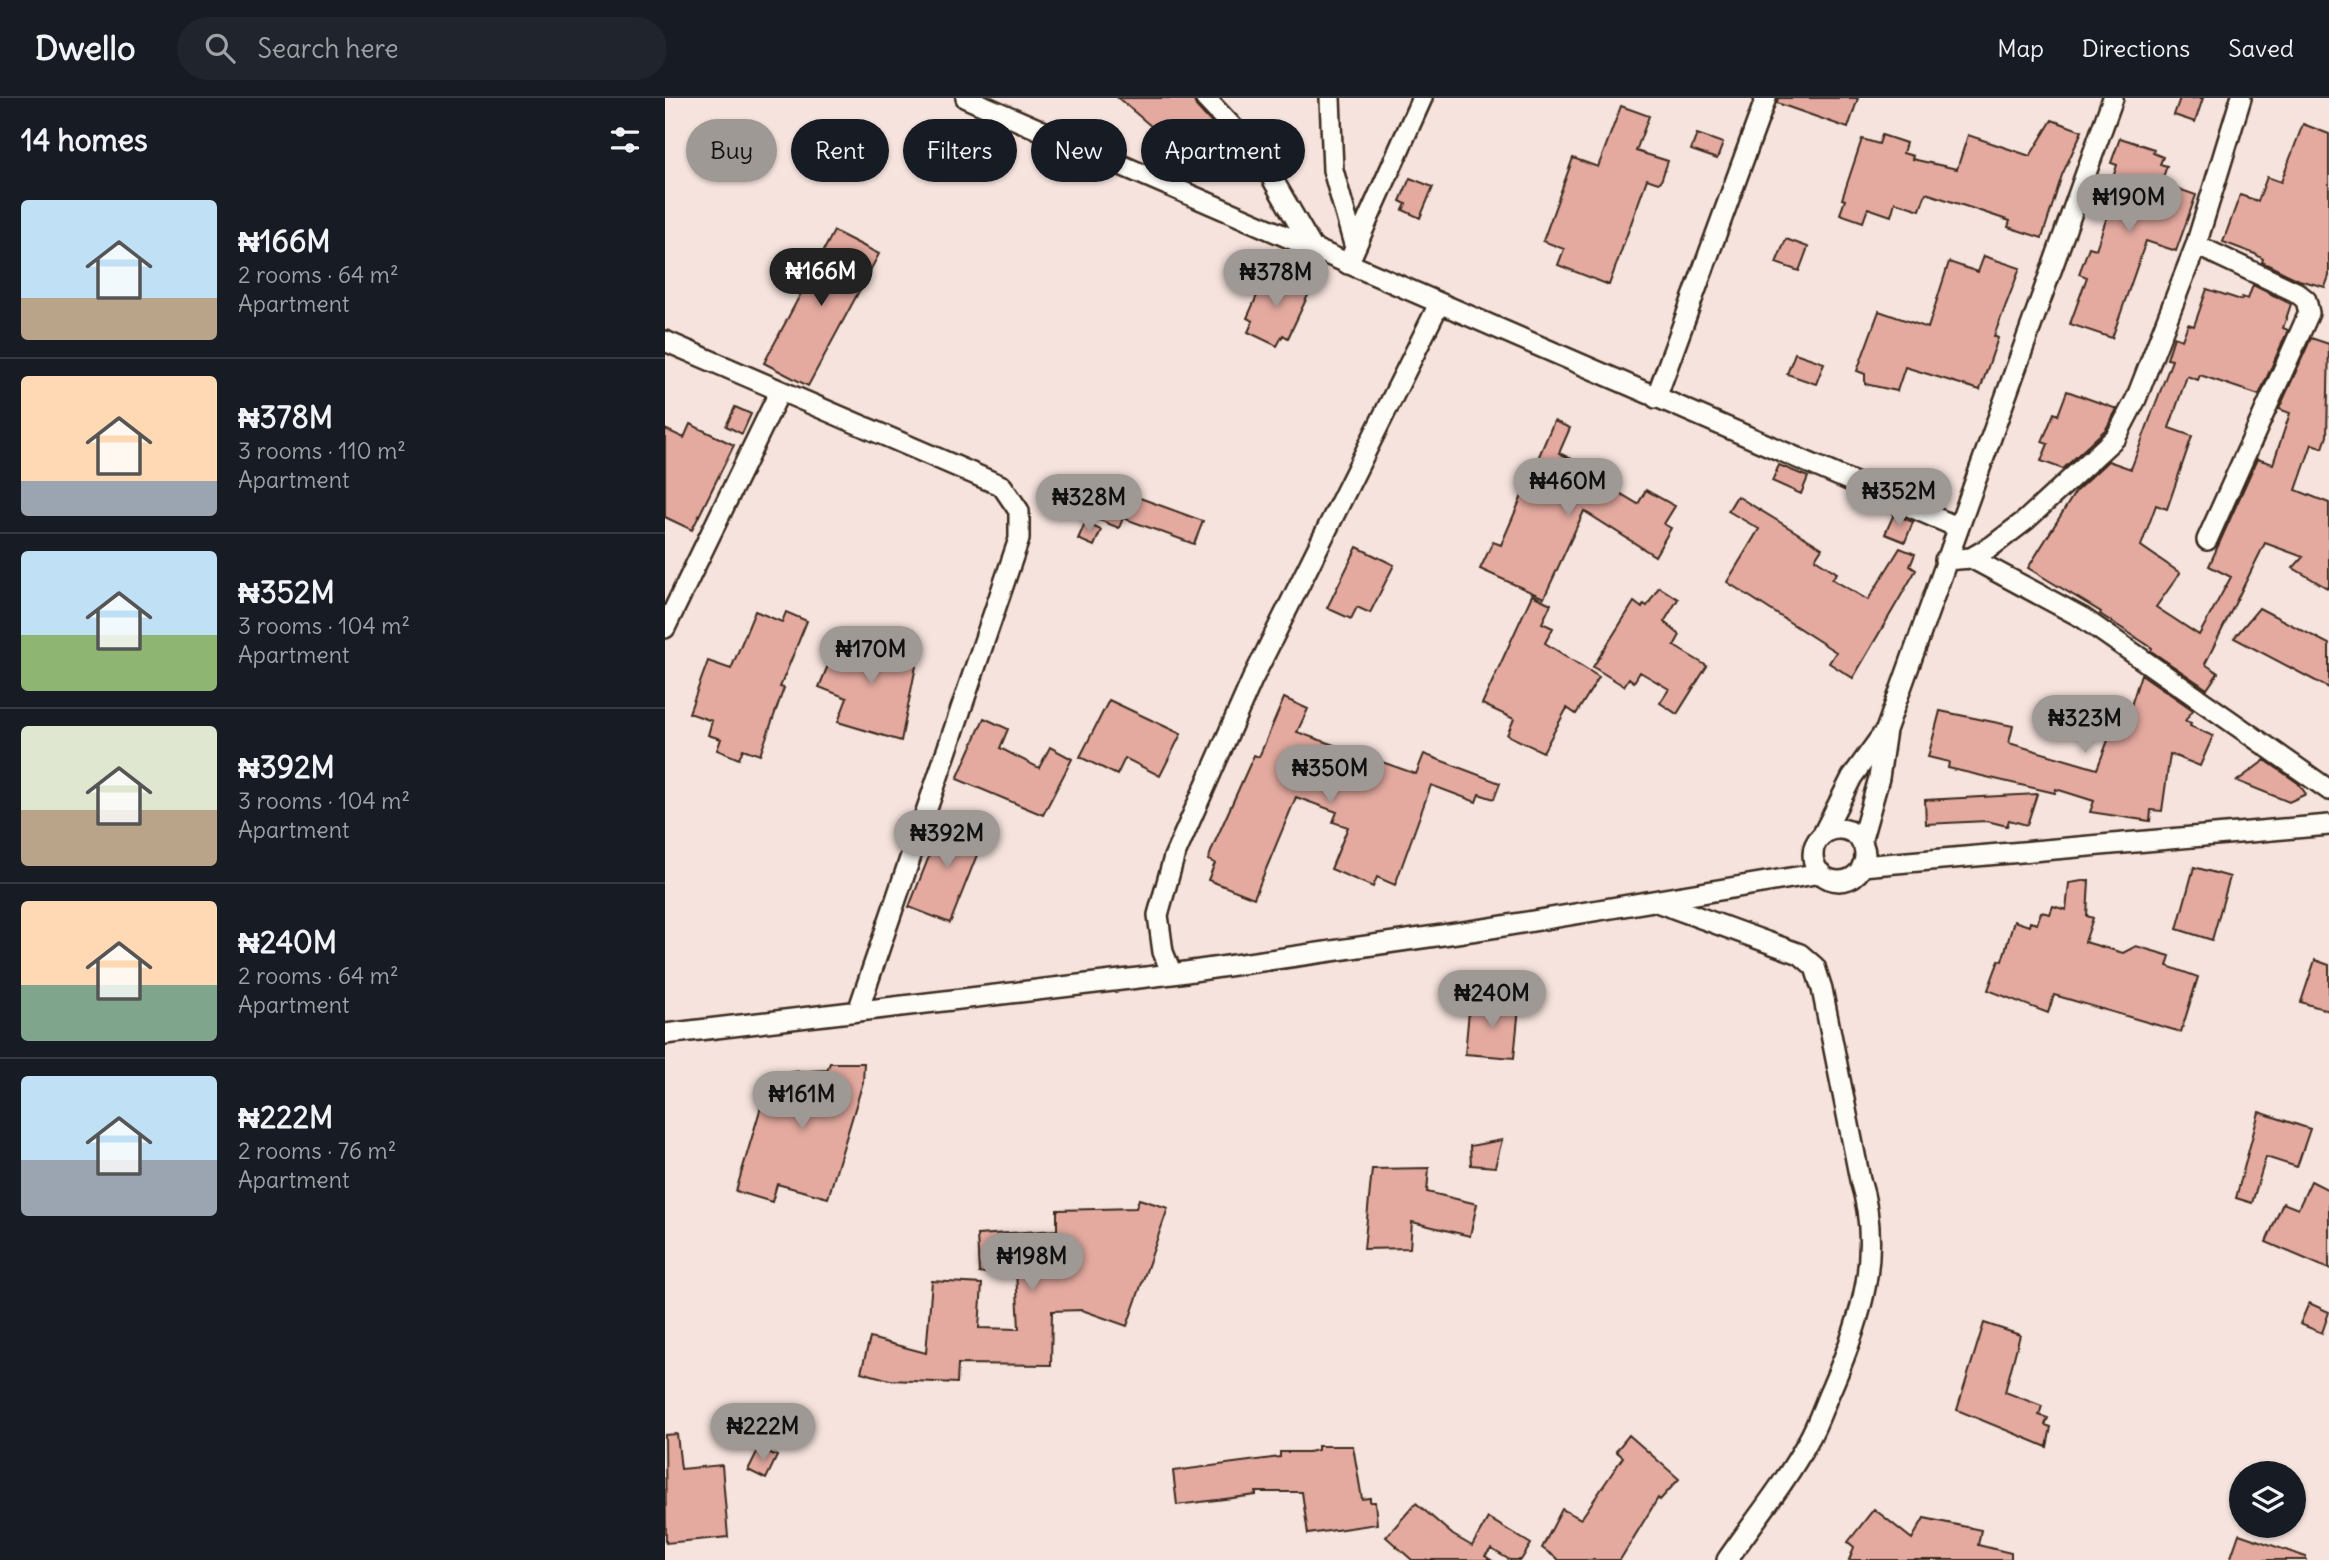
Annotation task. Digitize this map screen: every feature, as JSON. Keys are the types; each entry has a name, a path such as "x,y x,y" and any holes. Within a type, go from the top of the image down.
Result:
{"street":[{"path":"966,98 1313,249 1352,256 1439,304 1957,527"},
{"path":"1205,98 1258,154 1313,249"},
{"path":"1330,98 1333,170 1352,256"},
{"path":"1352,256 1422,98"},
{"path":"1656,398 1766,98"},
{"path":"1886,730 1852,778 1814,849 1815,866 1827,878 1843,880 1857,873 1862,866 1864,858 1861,842 1879,778 1886,730 2113,98"},
{"path":"1945,560 1972,558 2026,520 2116,437 2136,400 2196,246 2241,98"},
{"path":"2196,246 2296,292 2306,300 2309,313 2207,540"},
{"path":"1172,974 1163,952 1158,915 1174,857 1252,680 1439,304"},
{"path":"665,341 1002,486 1019,511 1019,539 858,1011"},
{"path":"665,628 780,391"},
{"path":"1972,558 2083,618 2329,790"},
{"path":"1862,866 2329,825"},
{"path":"1823,834 1839,829 1848,831 1861,842"},
{"path":"665,1034 1172,974 1491,929 1821,873"},
{"path":"1653,901 1724,928 1784,946 1815,967 1822,989 1860,1180 1869,1209 1872,1245 1867,1281 1851,1342 1808,1441 1727,1560"}],"building":[{"path":"1118,98 1193,98 1196,106 1208,119 1143,119"},
{"path":"1778,98 1858,98 1848,128 1777,103"},
{"path":"2180,98 2203,98 2195,122 2174,115"},
{"path":"1621,106 1649,116 1636,151 1668,161 1661,181 1658,183 1647,179 1609,285 1558,265 1564,249 1543,241 1573,158 1598,167"},
{"path":"2052,120 2082,131 2062,175 2042,238 2008,227 2010,221 1926,193 1920,210 1895,202 1891,216 1868,208 1863,222 1840,214 1845,200 1842,199 1862,139 1879,144 1882,135 1906,143 1903,153 1913,156 1912,159 1957,169 1968,135 2030,156"},
{"path":"2303,124 2329,134 2329,276 2325,287 2299,280 2262,262 2263,259 2255,254 2223,242 2240,195 2258,201 2267,177 2281,182"},
{"path":"1697,134 1723,143 1717,159 1691,150"},
{"path":"2120,138 2154,149 2153,153 2163,157 2160,164 2167,166 2161,183 2196,195 2176,251 2146,241 2112,338 2070,324 2087,277 2079,274 2089,247 2096,249 2109,211 2103,209 2117,165 2111,163"},
{"path":"1410,178 1433,187 1420,218 1403,210 1406,204 1400,201"},
{"path":"834,231 879,254 808,386 764,363"},
{"path":"1786,239 1808,247 1799,271 1776,263"},
{"path":"1984,256 2020,268 1994,336 1998,338 1980,390 1905,367 1897,391 1865,384 1865,374 1857,371 1879,311 1928,328 1949,262 1978,272"},
{"path":"1268,271 1310,291 1288,338 1283,335 1277,346 1248,332 1253,321 1247,318"},
{"path":"2253,285 2291,304 2283,328 2288,330 2259,395 2200,375 2198,380 2187,376 2169,428 2192,436 2167,509 2156,505 2141,546 2180,573 2156,607 2199,635 2231,577 2209,566 2257,459 2273,464 2290,413 2279,409 2311,338 2329,344 2327,436 2323,448 2312,444 2296,490 2329,503 2329,589 2293,568 2303,557 2265,543 2205,664 2218,673 2207,689 2100,614 2101,612 2028,568 2076,491 2108,461 2131,469 2172,360 2167,359 2174,337 2182,340 2188,324 2194,326 2207,289 2241,300 2242,297 2248,299"},
{"path":"1795,353 1824,363 1816,384 1787,374"},
{"path":"2067,391 2117,409 2106,429 2063,469 2041,461 2048,444 2042,442 2054,413 2058,415"},
{"path":"735,407 751,414 742,434 726,426"},
{"path":"1554,421 1570,428 1559,453 1601,473 1598,480 1638,504 1646,490 1675,506 1664,524 1671,528 1655,556 1584,511 1544,598 1480,569 1493,542 1501,545"},
{"path":"690,424 734,445 692,530 665,517 665,429 684,438"},
{"path":"1779,465 1808,477 1801,494 1772,481"},
{"path":"1107,486 1203,521 1194,544 1123,518 1119,528 1094,518"},
{"path":"1737,496 1822,548 1815,559 1837,573 1832,579 1868,600 1900,548 1915,554 1910,566 1916,570 1853,678 1829,663 1836,652 1727,582 1759,529 1728,511"},
{"path":"1894,514 1913,522 1905,542 1885,534"},
{"path":"1085,523 1101,530 1094,546 1078,539"},
{"path":"1357,547 1394,565 1370,613 1357,607 1351,619 1327,608"},
{"path":"1659,587 1678,599 1664,622 1680,635 1674,646 1707,666 1677,714 1660,703 1669,689 1640,672 1634,682 1629,678 1624,686 1593,667 1634,602 1642,608 1644,604 1647,606"},
{"path":"1532,595 1551,604 1542,623 1553,628 1545,643 1599,677 1576,714 1567,708 1543,752 1507,735 1514,719 1482,704"},
{"path":"2259,608 2329,644 2329,688 2234,638"},
{"path":"755,611 782,622 786,612 807,621 780,687 784,688 760,755 743,749 739,759 717,750 721,739 708,735 712,721 689,713 708,661 731,669"},
{"path":"841,634 917,661 901,741 838,722 847,698 819,687"},
{"path":"2141,674 2193,710 2185,721 2191,723 2190,726 2213,736 2200,766 2170,754 2162,811 2151,810 2150,821 2090,812 2094,801 2056,789 2055,793 1948,768 1949,762 1928,757 1940,711 2013,726 2009,743 2097,769 2120,709 2129,712"},
{"path":"1284,698 1308,709 1297,732 1416,774 1424,754 1500,783 1494,799 1479,794 1476,802 1431,785 1395,885 1377,877 1373,887 1331,869 1348,827 1333,822 1337,812 1296,797 1254,898 1208,880 1215,863 1208,860 1214,844 1254,755 1259,757"},
{"path":"1109,700 1181,734 1160,776 1125,758 1117,775 1080,757"},
{"path":"984,718 1008,729 1000,748 1039,768 1050,747 1072,759 1043,815 957,779"},
{"path":"2265,760 2298,783 2306,794 2289,802 2237,781"},
{"path":"2037,794 2027,825 2009,820 2007,826 1987,821 1926,824 1925,800"},
{"path":"945,816 986,832 950,923 909,907"},
{"path":"2194,867 2230,877 2212,940 2177,929"},
{"path":"2089,880 2087,916 2093,918 2085,942 2123,953 2136,946 2170,956 2167,966 2198,977 2181,1032 2054,995 2048,1013 1988,990 1999,960 2002,961 2014,921 2029,926 2030,922 2037,924 2041,912 2050,914 2053,906 2066,910 2069,883"},
{"path":"2315,960 2329,965 2329,1011 2301,1002"},
{"path":"1470,1000 1519,1007 1514,1058 1465,1054"},
{"path":"830,1063 864,1063 863,1082 828,1198 777,1184 772,1202 736,1191 771,1073 827,1070"},
{"path":"2259,1112 2310,1129 2297,1167 2266,1157 2252,1203 2236,1198"},
{"path":"1502,1140 1495,1167 1471,1165 1470,1146"},
{"path":"1429,1168 1427,1192 1477,1204 1470,1236 1412,1222 1410,1248 1364,1249 1372,1169"},
{"path":"2311,1181 2329,1190 2329,1269 2266,1242 2283,1203 2298,1209"},
{"path":"1139,1199 1168,1208 1127,1326 1082,1310 1052,1311 1051,1365 958,1364 957,1383 890,1380 861,1372 870,1338 926,1353 932,1281 982,1284 979,1328 1019,1329 1016,1271 979,1273 977,1235 1057,1230 1057,1210 1136,1208"},
{"path":"2309,1303 2329,1312 2322,1333 2300,1324"},
{"path":"1984,1323 2020,1335 2005,1392 2042,1406 2039,1415 2048,1418 2045,1425 2051,1427 2047,1447 1957,1410"},
{"path":"677,1434 681,1469 722,1465 728,1537 666,1543 665,1435"},
{"path":"1629,1435 1679,1479 1660,1500 1658,1498 1620,1560 1559,1560 1542,1548 1562,1509 1581,1519 1623,1457 1616,1451"},
{"path":"1318,1446 1353,1446 1362,1499 1370,1498 1370,1502 1375,1502 1377,1524 1308,1534 1302,1492 1256,1492 1256,1495 1177,1505 1173,1471 1280,1457 1280,1452 1308,1452 1318,1450"},
{"path":"759,1448 777,1456 766,1479 748,1470"},
{"path":"1416,1503 1453,1535 1472,1546 1488,1518 1531,1544 1521,1560 1510,1560 1491,1549 1485,1556 1491,1560 1412,1560 1386,1537"},
{"path":"1874,1509 1912,1539 1924,1518 1981,1530 1978,1545 2011,1553 2011,1560 1849,1560 1854,1547 1848,1542"},
{"path":"2238,1538 2251,1538 2306,1557 2306,1560 2230,1560"}]}
